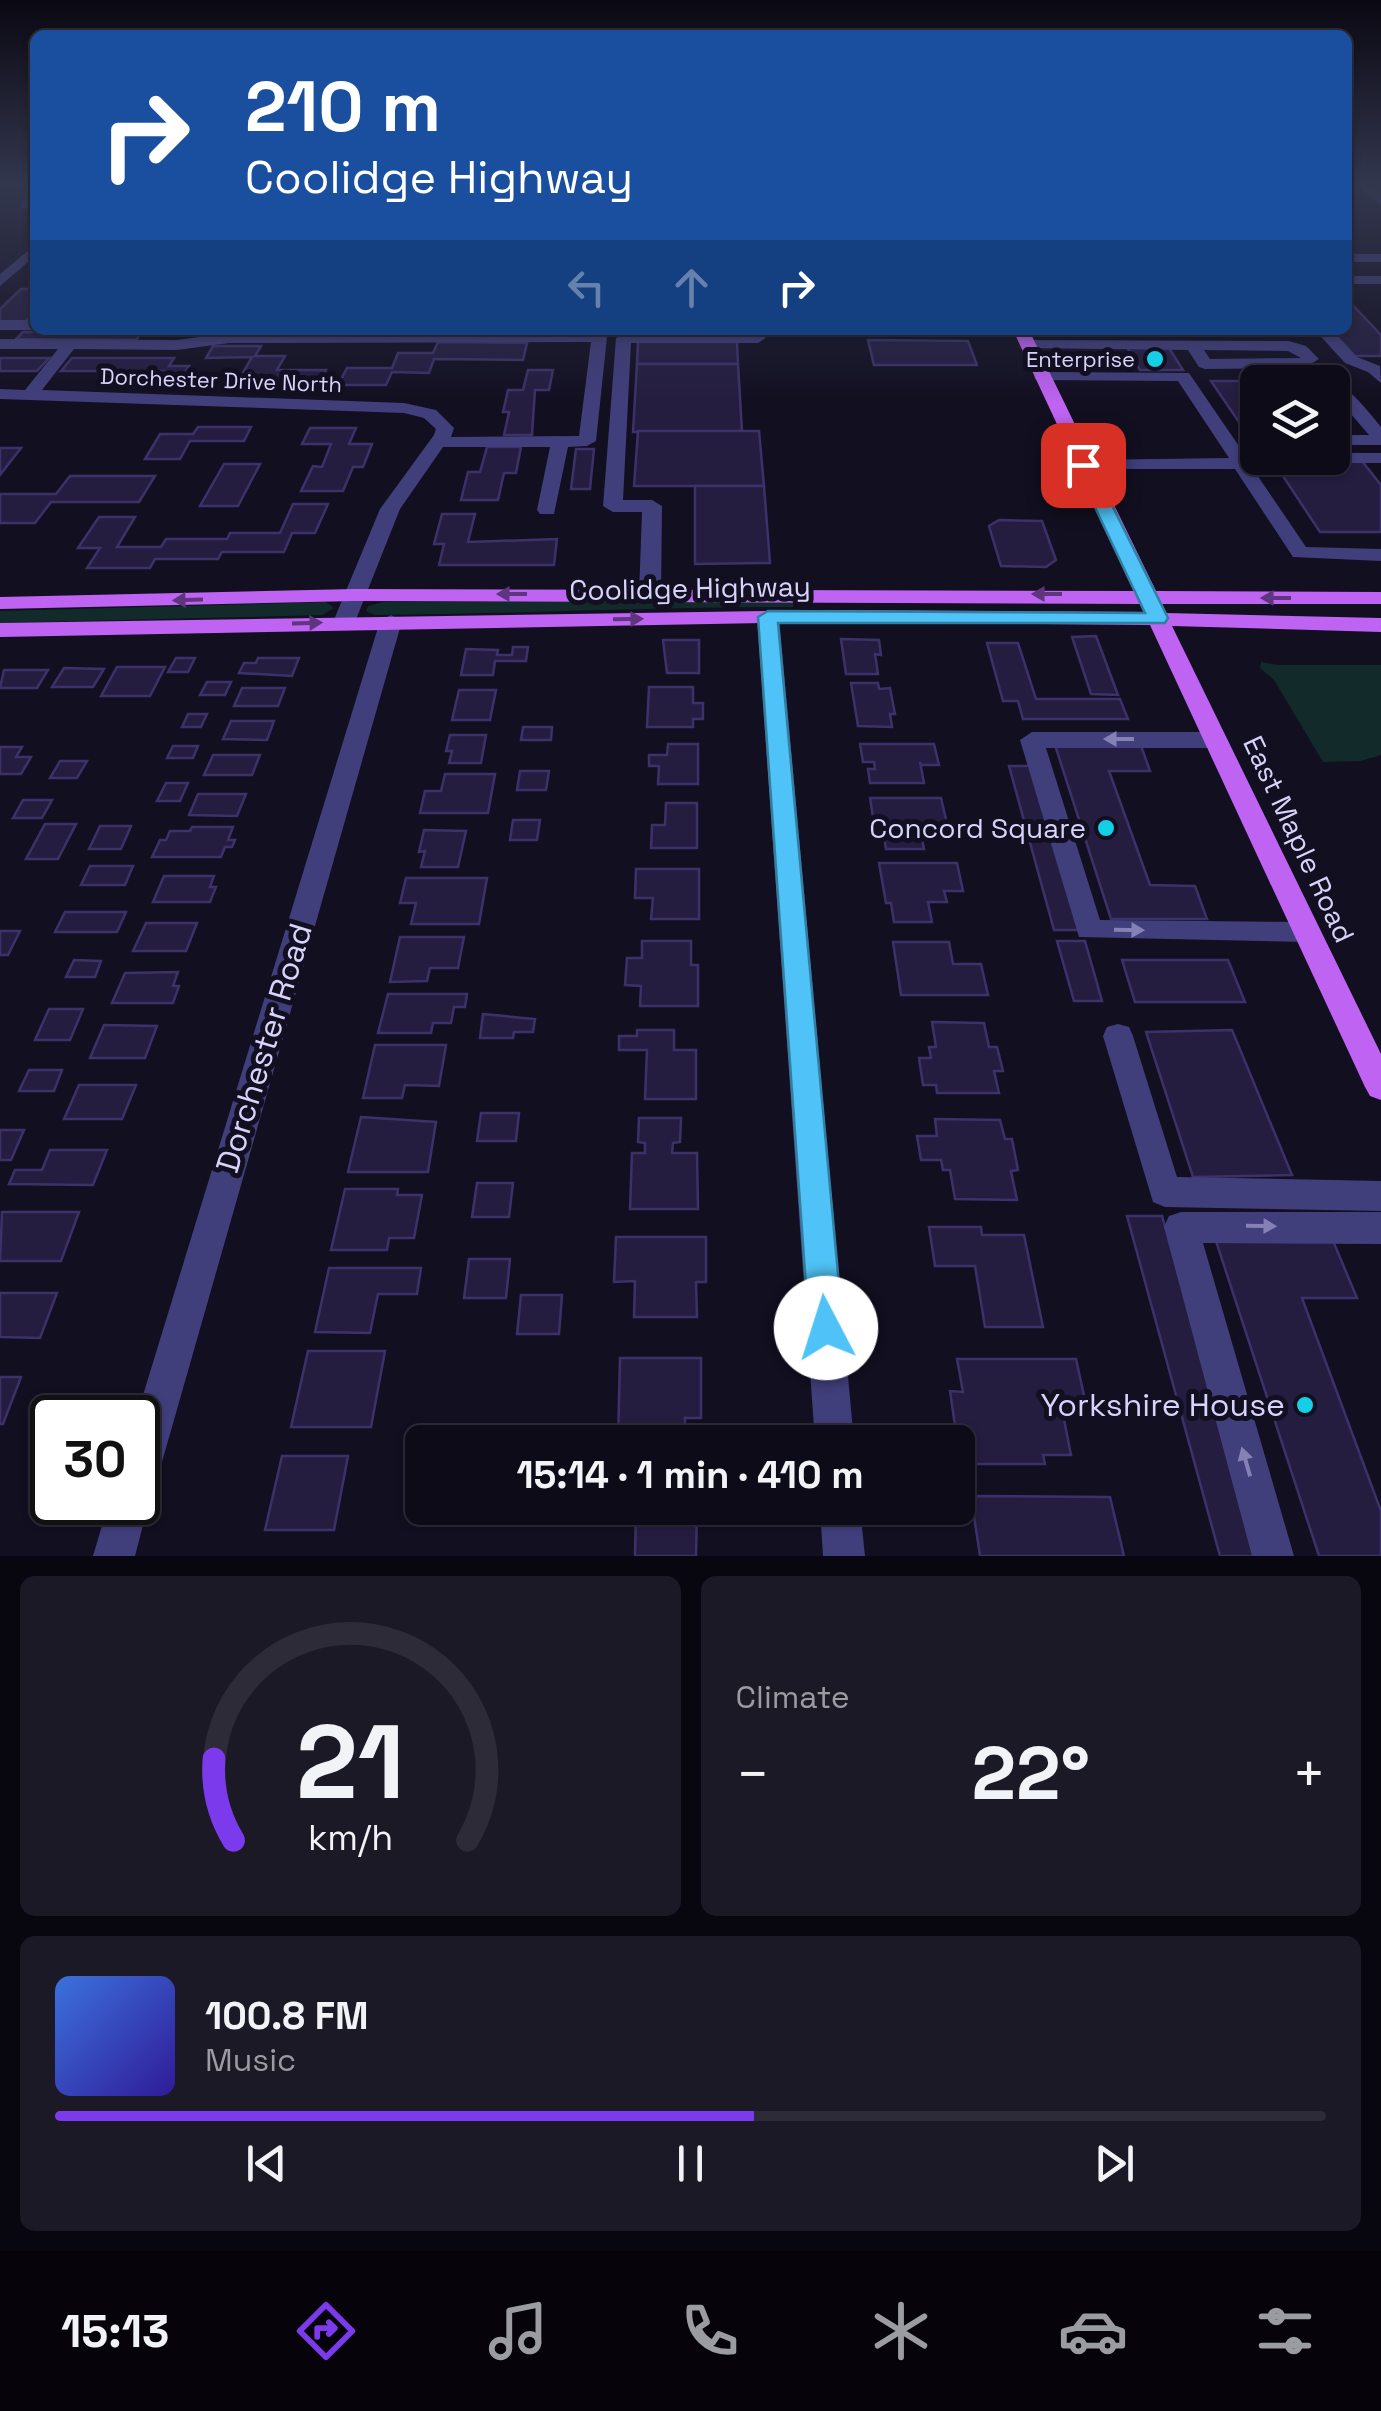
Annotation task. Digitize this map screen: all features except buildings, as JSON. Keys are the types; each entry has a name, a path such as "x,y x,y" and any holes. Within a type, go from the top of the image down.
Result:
{"main road":[{"name":"East Maple Road","path":"1023,336 1381,1087"},
{"path":"817,594 820,616"},
{"name":"Coolidge Highway","path":"0,604 354,595 1381,598"},
{"name":"Coolidge Highway","path":"0,630 820,616 1158,618 1381,625"}],"street":[{"path":"3,277 25,258"},
{"path":"1352,258 1381,258"},
{"path":"3,277 30,274"},
{"path":"0,300 30,274"},
{"path":"1352,280 1381,280"},
{"path":"0,326 30,325"},
{"path":"1328,335 1350,360 1372,363 1381,378"},
{"path":"0,344 599,336 587,441 439,442 394,502 372,546 344,622"},
{"path":"1023,336 1193,346 1289,346 1300,348 1310,359 1304,363 1205,364 1193,346"},
{"path":"650,594 652,506 613,506 624,338 758,338"},
{"path":"30,394 70,344"},
{"path":"1042,376 1309,375 1335,382 1380,448"},
{"path":"1183,376 1240,454"},
{"name":"Dorchester Drive North","path":"0,394 404,408 438,418 445,428 439,442"},
{"path":"547,510 560,442"},
{"path":"1350,443 1380,448"},
{"path":"1350,451 1380,448"},
{"path":"1083,465 1240,455"},
{"path":"1253,475 1300,553 1381,555"},
{"path":"768,617 834,1425"},
{"name":"Dorchester Road","path":"160,1402 391,621"},
{"path":"1216,740 1032,740 1089,930 1307,932"},
{"path":"1118,1036 1165,1192 1381,1196"},
{"path":"1273,1556 1180,1228 1381,1228"},
{"path":"114,1556 123,1525"},
{"path":"841,1525 844,1556"}],"green space":[{"path":"794,601 793,607 375,615 366,611 368,606 384,602"},
{"path":"326,602 334,608 322,615 0,623 0,611"},
{"path":"1261,662 1381,665 1381,755 1360,761 1323,762 1274,680 1260,668"}],"place":[{"name":"Enterprise","path":"1155,359"},
{"name":"Concord Square","path":"1106,828"},
{"name":"Yorkshire House","path":"1305,1405"}],"route":[{"path":"826,1328 768,617 1158,618 1083,465"}]}
